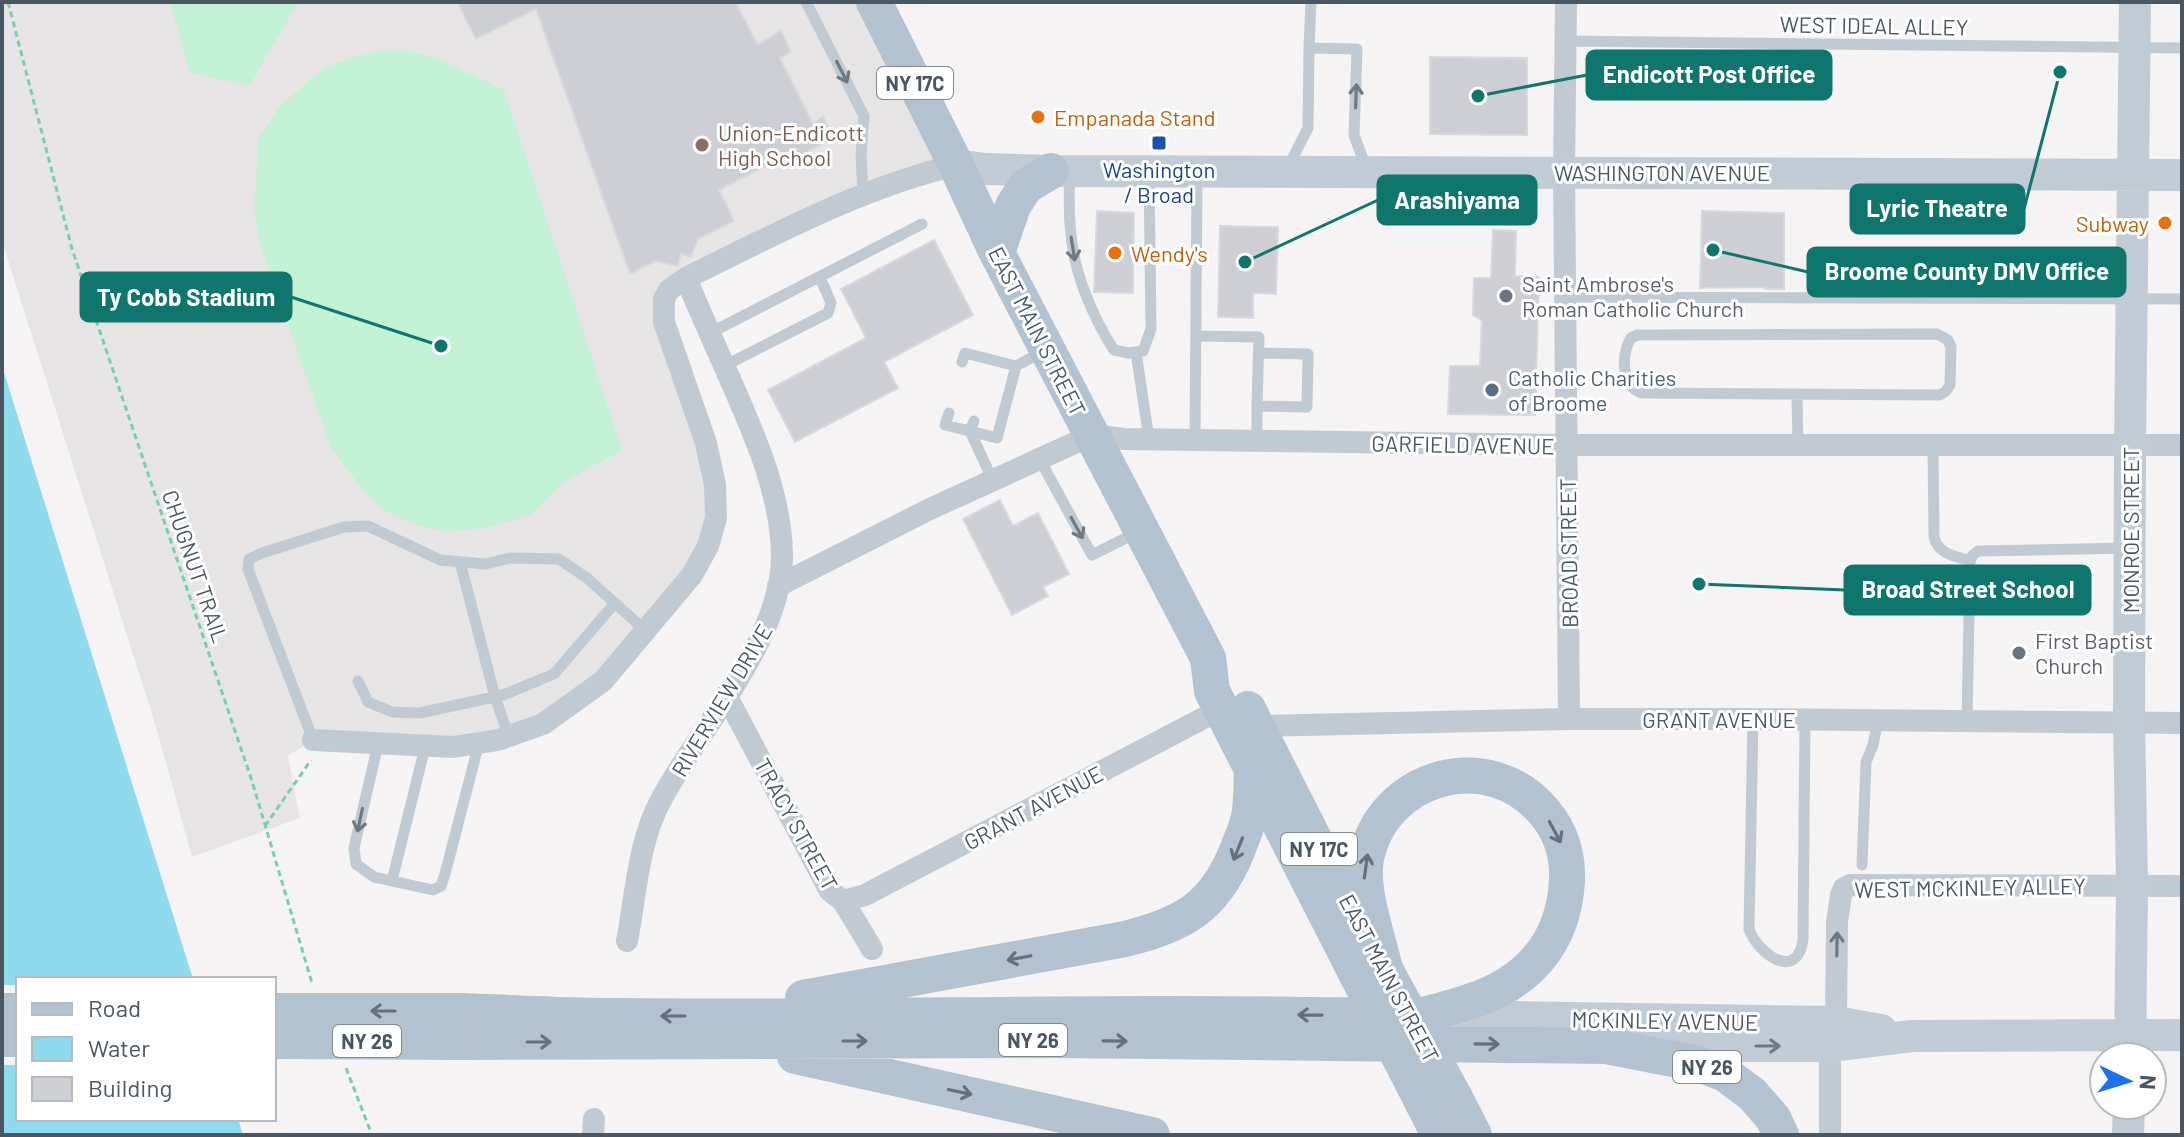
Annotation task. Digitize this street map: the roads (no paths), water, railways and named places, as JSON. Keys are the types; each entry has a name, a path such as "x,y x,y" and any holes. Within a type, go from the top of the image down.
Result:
{"main road":[{"name":"EAST MAIN STREET","path":"880,8 997,253 1208,658 1212,691 1252,773 1370,970"},
{"path":"997,253 1013,206 1026,186 1060,171"},
{"name":"EAST MAIN STREET","path":"1208,658 1233,680 1257,726 1313,837 1370,970 1440,1113 1474,1135"},
{"name":"NY 26","path":"276,1041 619,1016 727,1016 799,999 1155,931 1182,919 1209,900 1229,869 1249,816 1252,773"},
{"path":"727,1016 1416,1016 1472,1001 1510,984 1535,962 1554,937 1566,897 1567,869 1565,851 1545,813 1512,787 1474,776 1431,781 1413,789 1394,804 1371,840 1366,861 1364,881 1370,970"},
{"name":"NY 26","path":"276,1011 691,1042 1054,1040 1606,1046 1699,1064 1725,1074 1752,1094 1773,1118 1781,1135"},
{"path":"691,1042 788,1054 1152,1135"}],"street":[{"name":"BROAD STREET","path":"1566,2 1564,172 1569,719"},
{"name":"MONROE STREET","path":"2130,1041 2130,445 2135,2"},
{"name":"WASHINGTON AVENUE","path":"686,278 821,212 913,175 956,165 1060,171 2182,175"},
{"name":"RIVERVIEW DRIVE","path":"627,941 647,833 660,800 759,640 772,611 782,554 777,507 757,441 686,278"},
{"path":"318,741 453,747 509,737 543,724 603,681 692,575 708,546 716,518 715,485 706,443 664,322 664,299 669,290 686,278"},
{"name":"GARFIELD AVENUE","path":"778,586 930,509 1092,435 1195,440 1567,445 2182,445"},
{"name":"TRACY STREET","path":"726,695 830,891 843,901 872,949"},
{"name":"GRANT AVENUE","path":"843,901 865,895 1221,709"},
{"name":"GRANT AVENUE","path":"1257,726 1569,719 2182,723"},
{"name":"WEST MCKINLEY ALLEY","path":"1833,1034 1837,922 1841,895 1844,888 1850,885 2182,886"},
{"name":"MCKINLEY AVENUE","path":"1416,1016 2088,1044"},
{"path":"1830,1135 1833,1034"},
{"name":"MCKINLEY AVENUE","path":"1606,1046 1833,1034"},
{"name":"MCKINLEY AVENUE","path":"2154,1041 2182,1035"}],"lane":[{"path":"806,2 864,116 861,154 863,195"},
{"path":"1286,172 1308,128 1311,2"},
{"name":"WEST IDEAL ALLEY","path":"1566,41 2182,48"},
{"path":"1309,48 1357,49 1354,135 1368,171"},
{"path":"1060,171 1075,263 1101,329 1114,350 1128,353 1143,351 1151,329 1149,171"},
{"path":"1195,440 1197,171"},
{"path":"710,333 922,224"},
{"path":"724,366 828,313 831,303 820,277"},
{"path":"1565,297 2182,299"},
{"path":"1937,334 1948,340 1951,347 1950,385 1940,395 1797,394 1641,393 1627,382 1625,350 1631,338 1637,335 1937,334"},
{"path":"1196,336 1259,337 1257,441"},
{"path":"962,362 965,353 989,364 1016,366 1047,349"},
{"path":"1136,352 1149,439"},
{"path":"1257,406 1307,407 1308,354 1258,353"},
{"path":"949,413 945,425 972,426 997,438 1016,366"},
{"path":"1797,394 1798,445"},
{"path":"972,426 993,481"},
{"path":"1933,445 1936,545 1944,552 1970,561"},
{"path":"1040,460 1092,555 1141,530"},
{"path":"318,741 248,569 249,559 262,553 344,527 368,526 440,560 485,564 510,558 559,559 587,578 646,631"},
{"path":"1967,721 1970,561 1973,555 1978,551 2130,548"},
{"path":"460,562 495,697 509,737"},
{"path":"358,681 368,702 392,712 420,713 495,697 554,674 615,603"},
{"path":"1753,719 1749,929 1753,940 1770,957 1783,962 1795,959 1801,952 1803,940 1805,719"},
{"path":"1862,865 1866,762 1878,720"},
{"path":"378,744 354,848 356,864 374,877 433,890 441,886 479,743"},
{"path":"392,881 425,747"}],"water":[{"path":"2,366 192,977 16,977 16,1121 239,1121 243,1135 2,1135"}],"place":[{"name":"Lyric Theatre","path":"2060,72"},
{"name":"Endicott Post Office","path":"1478,96"},
{"name":"Empanada Stand","path":"1038,117"},
{"name":"Washington / Broad","path":"1159,143"},
{"name":"Union-Endicott High School","path":"702,145"},
{"name":"Subway","path":"2165,223"},
{"name":"Broome County DMV Office","path":"1713,250"},
{"name":"Wendy's","path":"1115,253"},
{"name":"Arashiyama","path":"1245,262"},
{"name":"Saint Ambrose's Roman Catholic Church","path":"1506,296"},
{"name":"Ty Cobb Stadium","path":"441,346"},
{"name":"Catholic Charities of Broome","path":"1492,390"},
{"name":"Broad Street School","path":"1699,584"},
{"name":"First Baptist Church","path":"2019,653"}]}
